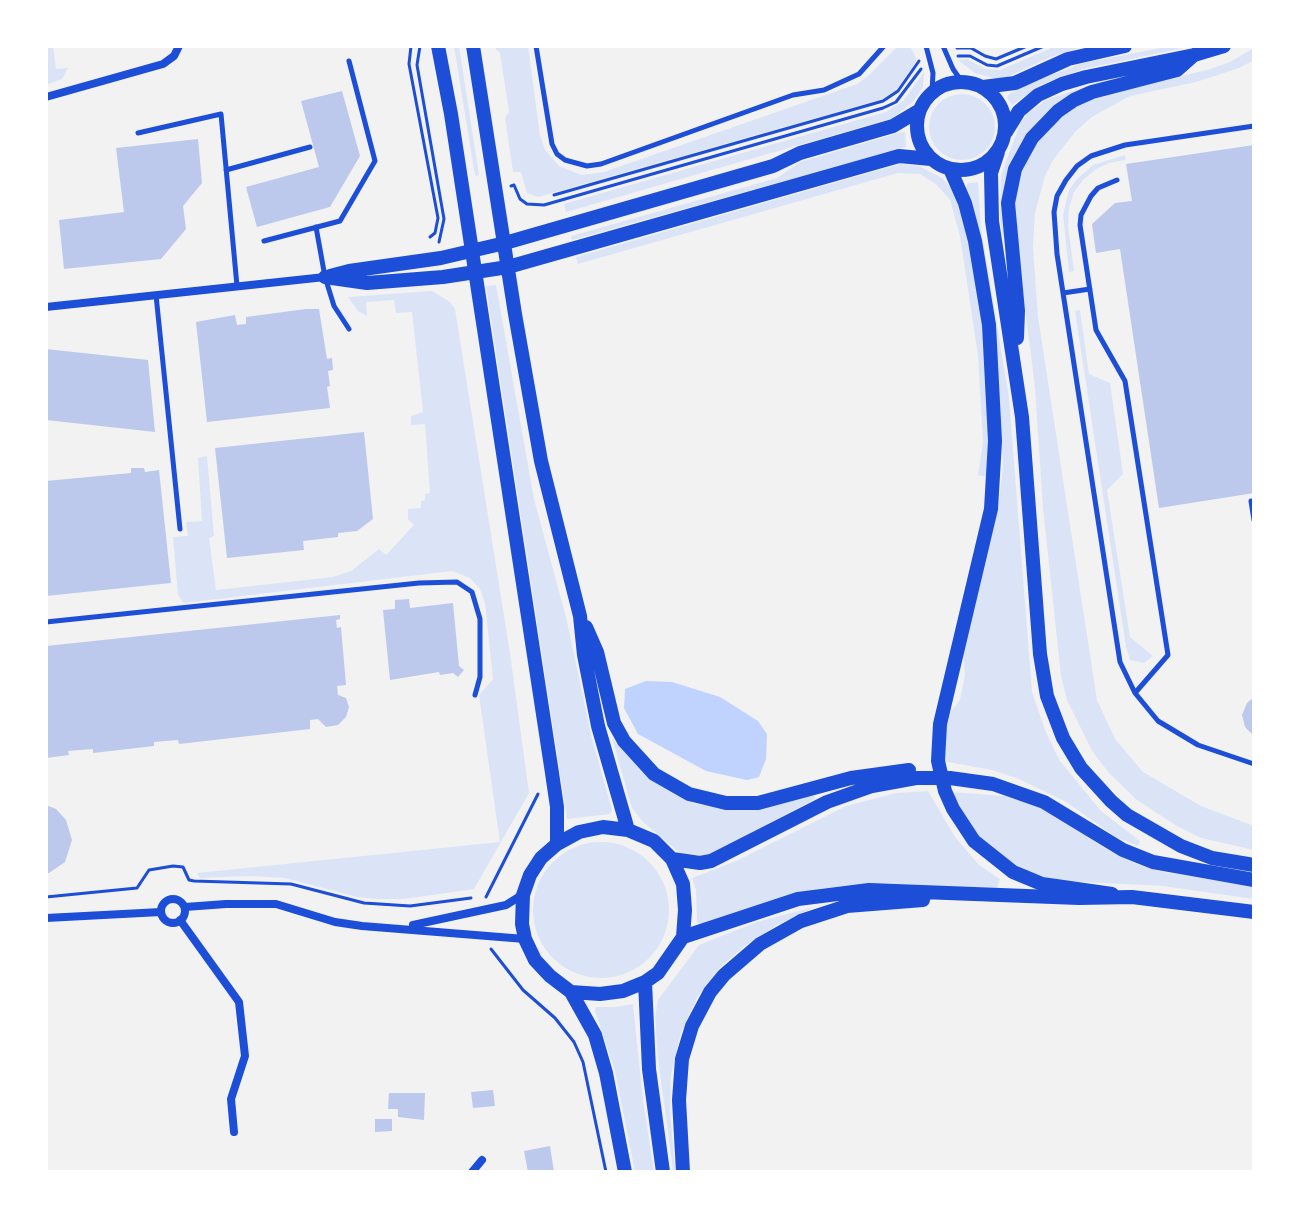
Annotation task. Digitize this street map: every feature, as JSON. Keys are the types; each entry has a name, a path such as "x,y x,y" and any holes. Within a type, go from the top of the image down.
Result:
{"main road":[{"path":"438,46 552,773 557,807 557,844"},
{"path":"473,46 546,484 580,616 598,726 628,830"},
{"path":"998,152 981,166 960,171 931,159 924,151 917,131 920,110 932,92 941,86 962,82 983,87 1015,83 1068,59 1125,46"},
{"path":"1005,132 1019,111 1038,95 1062,84 1224,46"},
{"path":"1016,374 1018,311 1008,203 1015,169 1022,154 1044,123 1074,100 1101,89 1177,70 1194,55"},
{"path":"983,87 999,101 1006,122 991,173 992,221 1016,374 1040,654 1047,696 1063,738 1081,768 1127,815 1159,835 1212,858 1254,865"},
{"path":"325,277 441,258 505,243 773,166 800,153 893,126 920,110"},
{"path":"325,277 367,283 508,267 899,156 931,159"},
{"path":"950,169 971,221 989,325 995,441 991,509 940,724 938,761 945,791 957,817 974,841 1013,872 1042,884 1254,912"},
{"path":"580,616 597,652 614,723 624,741 654,774 689,794 726,803 758,803 851,778 894,776"},
{"path":"672,859 700,863 711,861 827,802 915,770 1011,790 1044,802 1123,850 1153,862 1254,880"},
{"path":"571,992 600,994 623,991 645,982 658,973 683,937 683,884 672,859 654,841 628,830 603,827 579,832 557,844 541,858 530,875 523,895 522,924 535,960 571,992 595,1035 606,1073 625,1172"},
{"path":"683,937 774,906 847,891 1132,897"},
{"path":"683,1172 679,1100 682,1059 692,1026 710,992 741,958 801,921 847,906 869,902 1027,896"},
{"path":"645,982 649,1069 663,1172"}],"street":[{"path":"46,97 163,64 174,56 179,46"},
{"path":"46,307 325,277"},
{"path":"393,928 478,913 506,905 523,895"},
{"path":"172,899 180,901 185,907 185,915 174,923 166,921 161,912 163,904 172,899"},
{"path":"185,907 276,904 335,922 525,939"},
{"path":"46,918 161,912"},
{"path":"180,920 239,1002 245,1056 231,1099 234,1132"},
{"path":"472,1172 482,1160"}],"lane":[{"path":"536,46 552,144 557,154 565,160 587,166 601,164 793,95 824,90 859,74 884,46"},
{"path":"926,46 933,73 932,92"},
{"path":"943,46 962,82"},
{"path":"264,241 340,221 375,161 349,61"},
{"path":"138,133 221,114 237,287"},
{"path":"1254,126 1108,149 1091,156 1077,166 1057,196 1054,212 1063,293 1120,662 1135,693 1158,721 1198,745 1254,764"},
{"path":"226,170 310,147"},
{"path":"1117,180 1098,188 1085,205 1080,225 1096,330 1125,381 1168,655 1135,693"},
{"path":"316,227 334,306 349,329"},
{"path":"1063,293 1090,289"},
{"path":"156,295 180,529"},
{"path":"1254,501 1251,501 1254,520"},
{"path":"46,622 419,583 457,582 472,592 480,619 480,677 475,695"}],"path":[{"path":"411,46 411,78 438,218 435,233 430,237"},
{"path":"420,46 417,65 444,219 439,237 441,258"},
{"path":"957,48 971,48 996,59 1027,46"},
{"path":"958,56 970,56 987,65 997,66 1044,46"},
{"path":"554,195 883,101 898,91 919,60"},
{"path":"514,185 520,199 527,204 544,205 869,112 896,102 922,68"},
{"path":"485,898 535,803 539,785"},
{"path":"489,934 491,949 505,970 555,1018 574,1042 583,1062 606,1172"}],"shaded area":[{"path":"46,46 53,46 56,69 68,68 62,79 46,85"},
{"path":"454,46 459,46 479,175 475,176"},
{"path":"493,46 528,46 540,135 545,150 559,166 581,175 604,172 857,84 898,46 910,46 917,60 895,92 886,98 538,197 527,193 521,172 513,172 505,118 509,112 500,53"},
{"path":"1056,46 1085,46 997,79 975,73 958,60 967,59 985,69 1000,70"},
{"path":"1171,46 1194,46 1083,69 1043,84 1012,105 1007,98 1009,94 1038,80 1083,63"},
{"path":"1254,48 1254,60 1239,68 1196,82 1130,96 1092,117 1076,131 1053,160 1045,176 1035,213 1033,247 1038,317 1097,700 1115,739 1143,772 1201,806 1254,826 1254,850 1201,838 1137,800 1092,751 1067,700 1061,676 1043,509 1035,388 1016,235 1015,202 1019,177 1031,149 1049,127 1066,113 1086,101 1110,93 1207,70 1230,62"},
{"path":"924,72 923,87 913,102 893,118 566,212 564,204 886,112 903,101"},
{"path":"1109,80 1025,140 1003,238 1001,175 1020,124 1027,114 1046,100"},
{"path":"955,94 969,94 981,99 990,108 995,127 993,140 986,151 969,160 955,160 943,155 934,146 929,134 929,120 934,108 943,99"},
{"path":"905,132 906,147 572,240 571,236 777,178 800,162"},
{"path":"1125,155 1126,160 1096,169 1074,192 1068,226 1074,271 1069,272 1063,215 1069,190 1093,165"},
{"path":"900,164 919,166 942,178 959,202 969,236 981,311 989,421 987,477 978,475 983,442 978,356 960,236 950,200 937,185 920,174 898,173 578,264 576,257"},
{"path":"978,182 981,229 1009,398 1032,692 1060,761 1101,811 1140,841 1138,846 1116,837 1066,802 1019,779 992,770 942,761 946,752 946,718 960,700 965,675 963,653 998,509 1003,467 994,325 973,202 966,187 968,183"},
{"path":"496,285 534,499 566,617 592,739 612,810 610,814 567,819 486,286"},
{"path":"432,291 450,302 455,309 529,793 474,889 404,899 377,899 357,897 285,878 200,878 197,873 500,842 479,695 493,679 485,603 480,589 470,578 452,571 184,603 178,595 173,537 188,536 186,522 202,521 198,458 207,456 214,536 209,538 216,590 333,577 351,571 379,549 386,555 414,525 408,519 408,509 421,508 425,494 430,493 425,424 411,425 411,416 423,412 412,312 396,313 394,300 366,302 367,316 358,311 348,297"},
{"path":"1080,310 1089,374 1110,383 1123,474 1107,490 1130,637 1153,656 1144,663 1130,660 1126,647 1075,311"},
{"path":"612,738 651,780 695,804 740,810 813,794 815,799 715,852 706,855 681,854 642,821 632,808"},
{"path":"928,791 955,837 979,865 1000,879 997,888 864,885 827,888 790,894 701,925 697,922 696,890 692,878 736,861 846,806 896,793"},
{"path":"950,792 1005,796 1036,805 1134,863 1158,871 1254,886 1254,899 1163,886 1063,881 1026,872 980,839"},
{"path":"601,842 627,847 649,862 664,884 669,910 664,936 649,958 627,973 601,978 575,973 553,958 538,936 533,910 538,884 553,862 575,847"},
{"path":"814,907 747,944 719,968 698,996 681,1032 671,1075 673,1170 658,1058 655,1017 658,1000 699,945 757,922"},
{"path":"633,1004 654,1172 635,1172 615,1071 595,1011 596,1007"}],"water":[{"path":"646,681 672,682 720,697 758,721 767,734 766,759 759,777 747,780 706,771 638,734 624,708 625,689"}],"building":[{"path":"342,91 360,156 330,207 257,227 246,187 319,167 301,101"},
{"path":"198,139 202,183 183,206 186,229 161,259 64,269 59,220 124,212 116,148"},
{"path":"1254,145 1254,493 1159,508 1120,249 1096,253 1092,224 1115,203 1132,201 1126,164"},
{"path":"319,309 327,359 332,358 333,370 328,371 330,386 327,387 330,408 207,422 196,322 235,315 237,325 246,324 246,317"},
{"path":"46,349 148,360 155,432 46,420"},
{"path":"364,432 373,519 357,531 338,533 338,537 303,541 304,550 227,558 215,448"},
{"path":"131,468 144,468 145,472 159,470 171,583 46,596 46,481 131,473"},
{"path":"409,599 410,608 453,603 459,666 464,670 458,677 453,673 440,675 439,672 390,680 383,610 395,609 395,600"},
{"path":"340,615 340,619 336,620 337,628 341,627 346,685 337,686 338,695 346,698 349,707 346,717 338,725 326,727 318,719 310,720 310,729 179,744 178,740 154,742 154,746 93,753 93,749 68,751 69,755 46,758 46,646"},
{"path":"1254,697 1254,736 1245,727 1242,715 1247,703"},
{"path":"46,805 56,809 66,820 72,840 65,862 46,875"},
{"path":"493,1090 495,1106 473,1108 471,1092"},
{"path":"389,1093 425,1093 424,1120 398,1117 398,1109 388,1109"},
{"path":"375,1119 392,1119 392,1131 375,1132"},
{"path":"550,1146 554,1172 528,1172 524,1151"}]}
